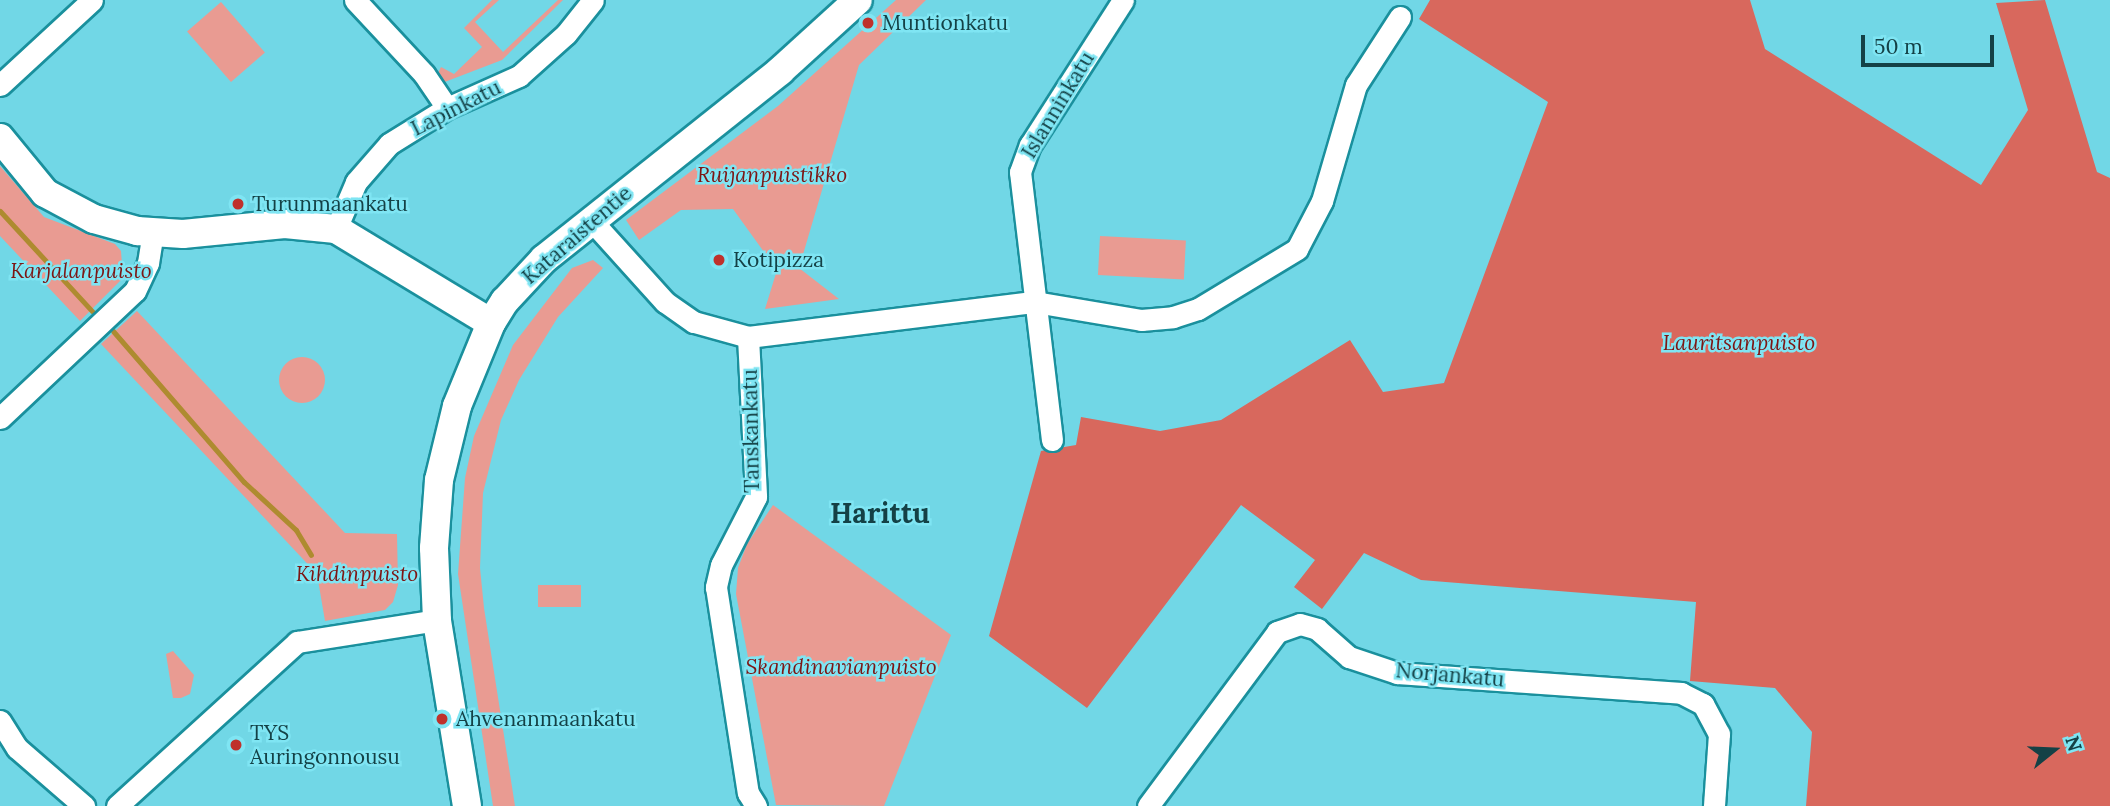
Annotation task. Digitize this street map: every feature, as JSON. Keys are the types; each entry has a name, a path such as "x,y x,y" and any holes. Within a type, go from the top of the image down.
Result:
{"street":[{"path":"0,85 92,0"},
{"path":"355,0 424,74 447,108"},
{"name":"Lapinkatu","path":"336,229 356,182 390,144 447,108 495,90 536,63 593,0"},
{"name":"Kataraistentie","path":"467,806 437,620 439,480 457,406 491,323 505,301 544,259 590,219 780,71 858,0"},
{"name":"Islanninkatu","path":"1052,440 1021,190 1023,160 1123,0"},
{"path":"590,219 665,302 694,322 748,337 1035,302 1141,320 1173,317 1198,309 1297,248 1322,201 1356,85 1400,17"},
{"path":"0,138 34,182 58,202 104,222 153,233 201,233 285,224 336,229 491,323"},
{"path":"0,418 135,290 148,263 153,233"},
{"name":"Tanskankatu","path":"748,337 755,497 721,565 716,587 748,793 756,806"},
{"path":"117,806 296,642 437,620"},
{"name":"Norjankatu","path":"1148,806 1277,632 1300,624 1317,629 1349,657 1396,673 1681,693 1703,704 1719,734 1714,806"},
{"path":"0,721 17,747 84,806"}],"green space":[{"path":"492,0 499,0 475,22 503,52 558,0 563,0 502,60 442,83 437,75 441,67 454,74 482,47 464,28"},
{"name":"Ruijanpuistikko","path":"896,0 926,0 859,65 799,268 839,299 765,309 777,270 733,209 681,210 639,240 626,220 778,106"},
{"name":"Lauritsanpuisto","path":"1430,0 1750,0 1765,49 1981,185 2028,110 1996,3 2045,0 2097,172 2110,178 2110,806 1806,806 1812,732 1775,688 1690,681 1696,602 1421,580 1364,553 1322,609 1294,587 1315,560 1241,505 1087,708 989,636 1041,451 1076,445 1081,417 1160,431 1221,420 1350,340 1383,392 1444,383 1548,102 1419,19"},
{"path":"221,2 265,53 231,82 187,32"},
{"name":"Karjalanpuisto","path":"0,166 44,217 115,244 121,251 123,278 80,321 0,236"},
{"path":"1100,236 1186,241 1184,279 1098,275"},
{"path":"593,260 603,268 558,317 519,380 501,420 483,493 480,568 484,608 515,806 493,806 458,574 465,478 474,436 513,345 572,268"},
{"name":"Kihdinpuisto","path":"137,311 345,533 397,534 398,585 393,602 385,610 325,621 317,574 101,344"},
{"path":"302,357 319,363 325,380 319,397 302,403 285,397 279,380 285,363"},
{"name":"Skandinavianpuisto","path":"773,505 951,635 884,806 776,805 736,594 738,568 747,544"},
{"path":"538,585 581,585 581,607 538,607"},
{"path":"173,651 194,675 190,694 181,698 173,698 166,654"}],"waterway":[{"path":"0,211 92,311"},
{"path":"113,331 244,482 296,530 311,555"}],"place":[{"name":"Muntionkatu","path":"868,23"},
{"name":"Turunmaankatu","path":"238,204"},
{"name":"Kotipizza","path":"719,260"},
{"name":"Ahvenanmaankatu","path":"442,719"},
{"name":"TYS Auringonnousu","path":"236,745"}],"district":[{"name":"Harittu","path":"880,513"}]}
